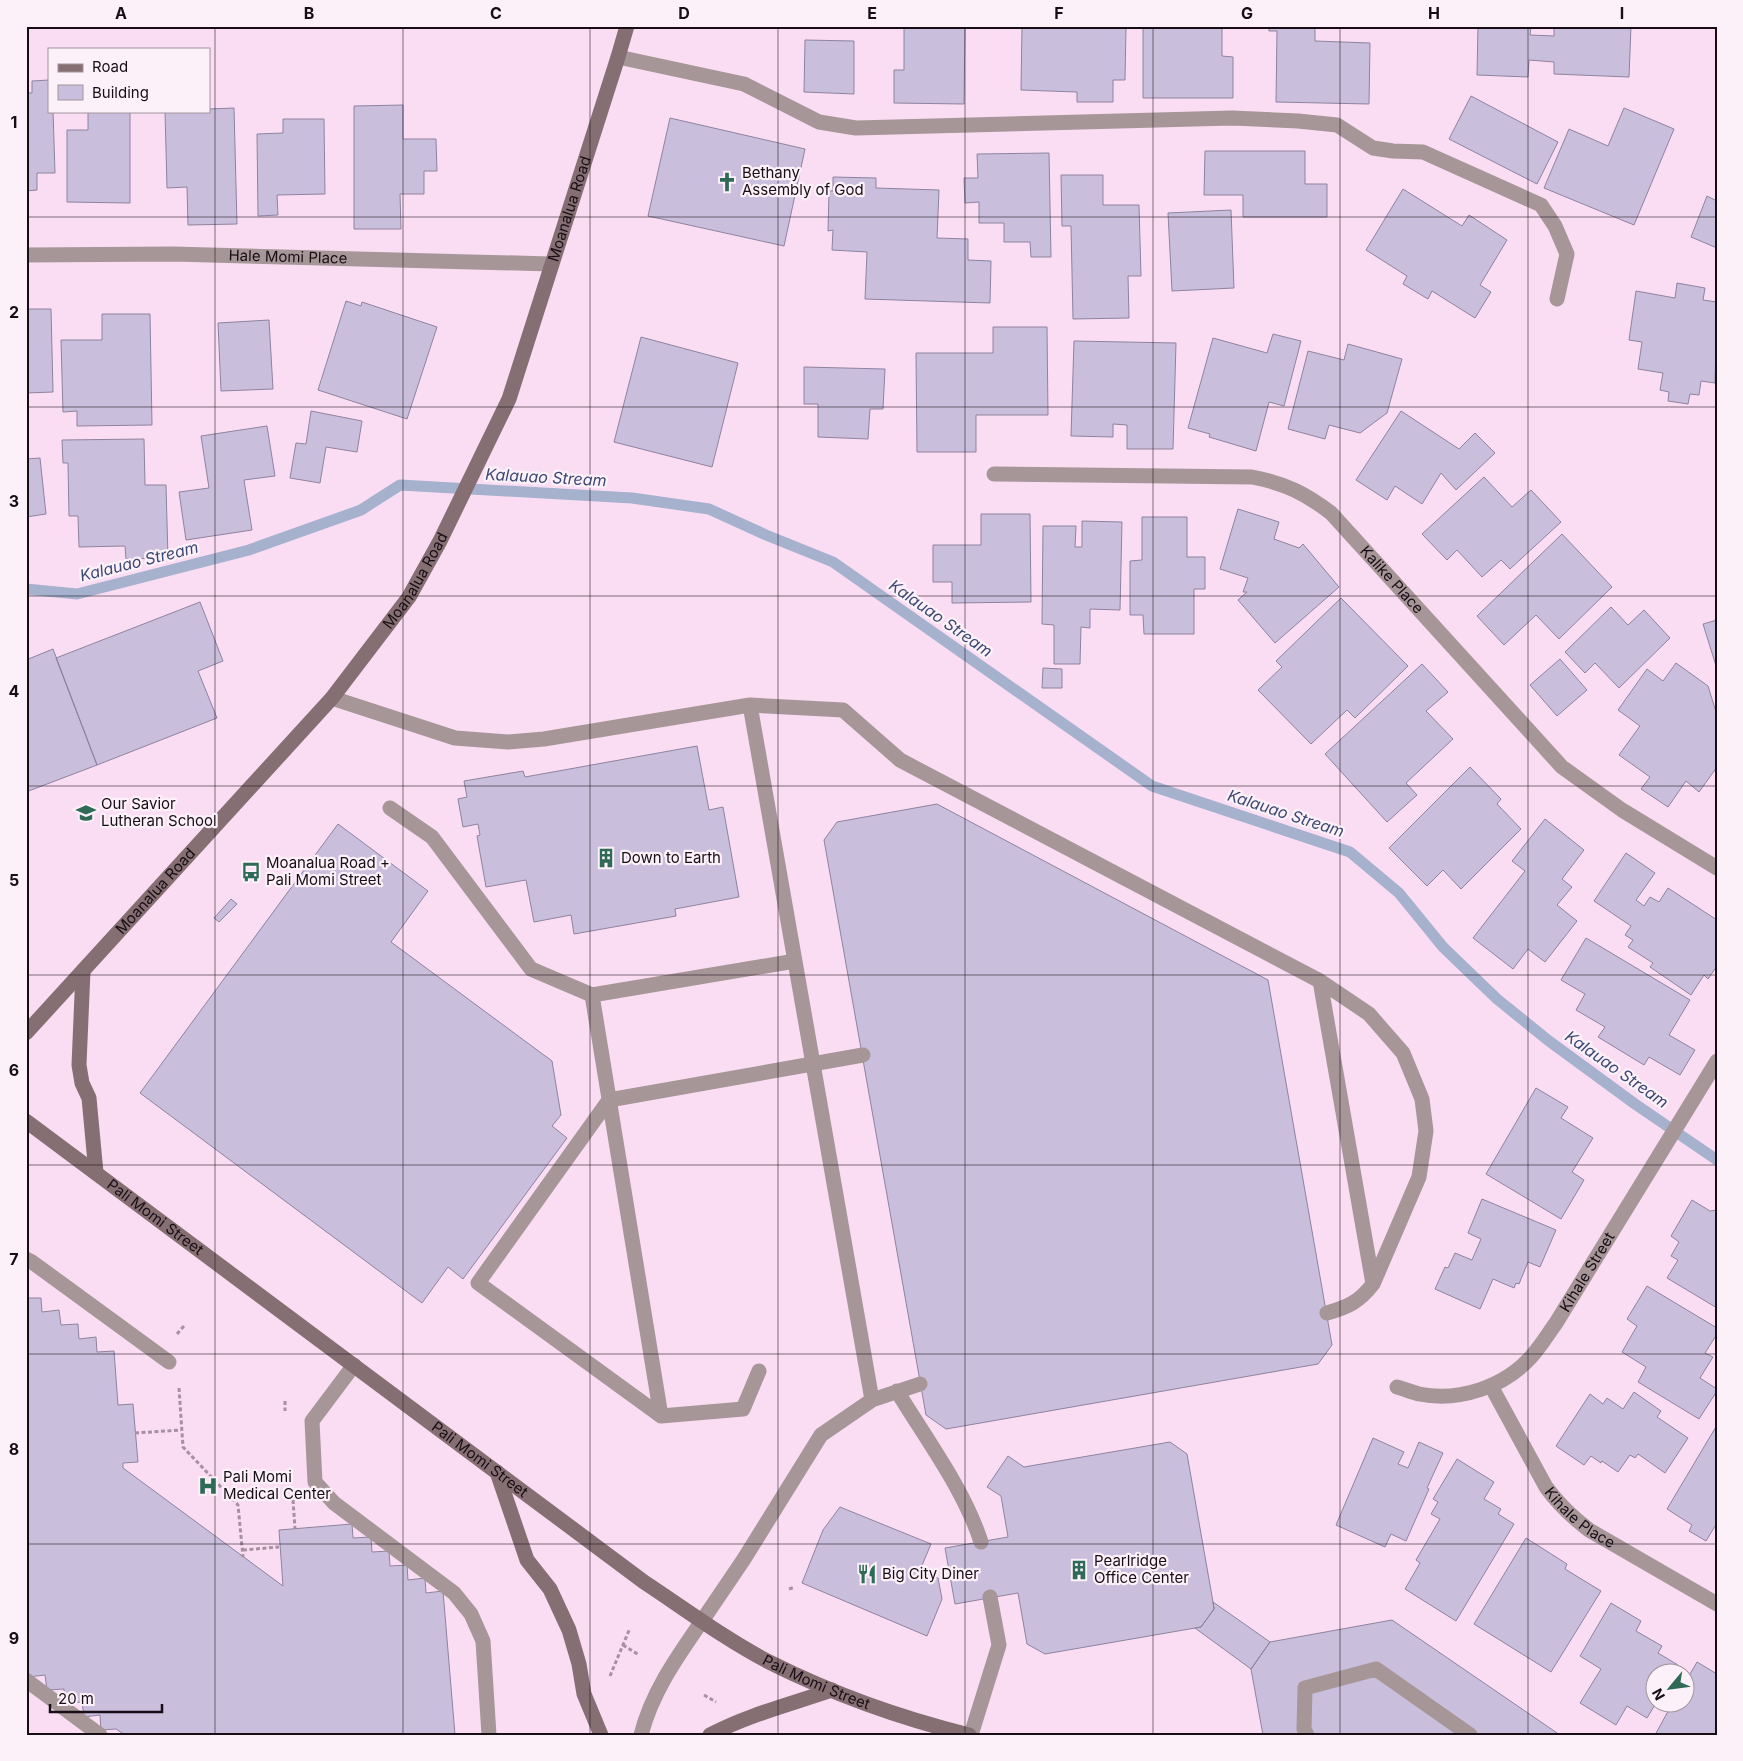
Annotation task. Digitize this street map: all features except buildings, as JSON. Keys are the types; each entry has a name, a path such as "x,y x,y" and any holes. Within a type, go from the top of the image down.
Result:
{"street":[{"name":"Moanalua Road","path":"26,1033 332,698 409,597 440,541 508,399 627,26"},
{"path":"618,57 744,84 820,122 856,128 1232,118 1337,125 1373,148 1423,152 1541,205 1556,226 1568,254 1557,300"},
{"name":"Hale Momi Place","path":"26,256 173,254 552,264"},
{"name":"Kalike Place","path":"994,474 1252,477 1288,486 1311,497 1331,513 1562,767 1622,810 1717,868"},
{"path":"332,698 455,738 508,742 544,739 750,705 843,710 900,760 1320,982 1369,1014 1402,1053 1422,1099 1426,1131 1419,1176 1373,1284 1363,1297 1345,1308 1327,1313"},
{"path":"750,705 872,1400"},
{"path":"390,808 432,838 531,969 592,995 795,961"},
{"path":"83,971 79,1066 82,1083 89,1098 96,1173"},
{"path":"1320,982 1373,1284"},
{"path":"592,995 661,1416"},
{"path":"759,1371 743,1409 661,1416 478,1283 609,1100 862,1055"},
{"name":"Kihale Street","path":"1397,1387 1419,1394 1455,1395 1491,1386 1518,1370 1531,1357 1544,1340 1717,1061"},
{"name":"Pali Momi Street","path":"26,1121 644,1582 702,1621 769,1662 832,1690 921,1723 970,1735"},
{"path":"26,1259 169,1362"},
{"path":"354,1365 312,1421 316,1482 334,1503 454,1593 472,1614 483,1641 489,1735"},
{"path":"641,1735 647,1713 667,1672 744,1559 821,1435 872,1400 920,1384"},
{"name":"Kihale Place","path":"1491,1386 1546,1487 1570,1516 1589,1530 1717,1604"},
{"path":"897,1392 960,1494 973,1518 980,1542"},
{"path":"497,1472 527,1560 550,1589 569,1630 579,1664 584,1694 601,1735"},
{"path":"970,1735 999,1645 990,1597"},
{"path":"1307,1735 1304,1729 1305,1688 1376,1670 1470,1735"},
{"path":"26,1680 100,1735"},
{"path":"710,1735 762,1712 832,1690"}],"path":[{"path":"176,1337 184,1326"},
{"path":"178,1384 183,1447 238,1505 243,1557"},
{"path":"135,1433 181,1430"},
{"path":"243,1550 280,1547"},
{"path":"790,1590 795,1587"},
{"path":"609,1678 630,1628"},
{"path":"623,1645 639,1655"}],"waterway":[{"name":"Kalauao Stream","path":"26,589 77,594 249,550 361,510 400,485 632,498 709,509 766,535 833,562 1152,786 1350,852 1399,893 1443,947 1497,999 1549,1041 1635,1104 1717,1160"}],"place":[{"name":"Bethany Assembly of God","path":"727,182"},
{"name":"Our Savior Lutheran School","path":"86,813"},
{"name":"Down to Earth","path":"606,858"},
{"name":"Moanalua Road + Pali Momi Street","path":"251,872"},
{"name":"Pali Momi Medical Center","path":"208,1486"},
{"name":"Pearlridge Office Center","path":"1079,1570"},
{"name":"Big City Diner","path":"867,1574"}]}
